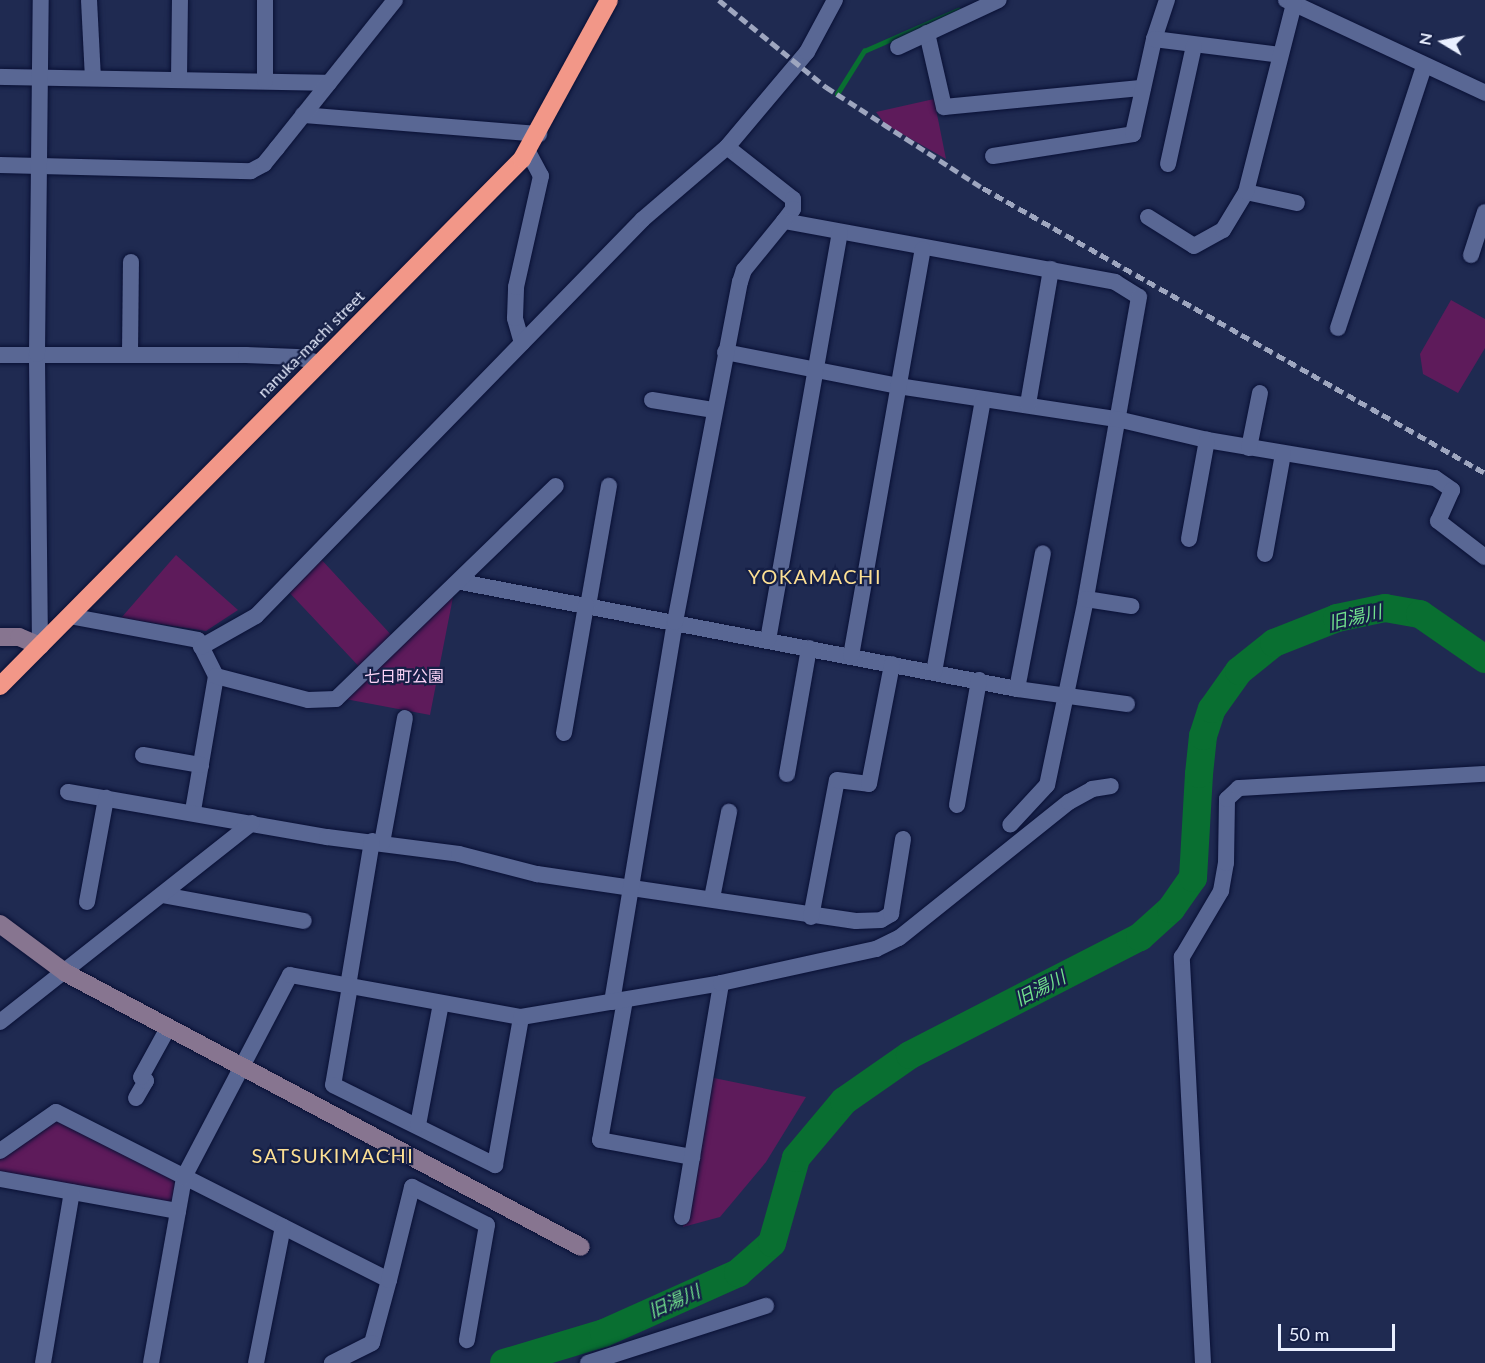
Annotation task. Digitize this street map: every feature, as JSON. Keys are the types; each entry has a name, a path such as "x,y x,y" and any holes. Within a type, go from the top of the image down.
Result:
{"highway":[{"name":"nanuka-machi street","path":"0,686 528,152 609,0"}],"street":[{"path":"0,637 19,637 40,646 37,354 41,0"},
{"path":"89,0 93,78"},
{"path":"179,79 180,0"},
{"path":"265,0 265,81"},
{"path":"0,165 251,171 264,164 395,0"},
{"path":"69,616 199,643 256,616 643,219 727,147 807,52 835,0"},
{"path":"898,47 999,0"},
{"path":"993,156 1133,134 1154,39 1167,0"},
{"path":"1148,217 1194,246 1223,230 1246,192 1280,55 1299,3 1424,66 1485,93"},
{"path":"927,33 944,107 1143,88"},
{"path":"1154,39 1194,46 1280,55"},
{"path":"1168,164 1194,46"},
{"path":"1338,328 1424,66"},
{"path":"0,77 329,83"},
{"path":"303,115 539,134"},
{"path":"692,1157 600,1140 619,1001 628,886 725,352 744,270 793,209 793,199 727,147"},
{"path":"522,343 515,318 516,287 541,176 528,152"},
{"path":"1246,192 1297,203"},
{"path":"1471,255 1485,212"},
{"path":"784,221 923,249 1051,269 1115,282 1139,297 1086,599 1047,785 1010,825"},
{"path":"768,640 840,231"},
{"path":"851,656 923,249"},
{"path":"130,354 131,262"},
{"path":"1028,404 1051,269"},
{"path":"725,352 898,386 1118,419 1207,440 1283,454 1435,477 1452,490 1438,521 1485,557"},
{"path":"0,355 130,354 297,357 319,363"},
{"path":"1249,448 1260,393"},
{"path":"652,400 714,410"},
{"path":"934,672 982,400"},
{"path":"1189,539 1207,440"},
{"path":"1265,554 1283,454"},
{"path":"216,676 308,699 336,699 461,582 556,486"},
{"path":"564,733 609,486"},
{"path":"1017,689 1043,553"},
{"path":"461,582 1017,689 1127,705"},
{"path":"1086,599 1131,606"},
{"path":"193,811 216,676 199,643"},
{"path":"787,774 809,648"},
{"path":"811,917 837,780 870,784 892,664"},
{"path":"957,805 979,680"},
{"path":"405,718 377,842 349,986 333,1085 495,1165 521,1017"},
{"path":"143,755 201,765"},
{"path":"1203,1363 1182,957 1221,891 1226,863 1227,799 1239,788 1485,774"},
{"path":"151,1363 184,1177 291,975 521,1017 721,983 876,949 899,938 1069,802 1092,789 1111,786"},
{"path":"68,792 193,811 252,823 459,854 537,874 712,898 811,917 872,921 891,914 903,839"},
{"path":"87,902 106,798"},
{"path":"712,898 729,812"},
{"path":"0,1022 66,973 252,823"},
{"path":"163,896 304,921"},
{"path":"0,924 66,973 581,1247"},
{"path":"682,1217 721,983"},
{"path":"418,1125 441,1003"},
{"path":"136,1098 146,1081 141,1077 168,1028"},
{"path":"0,1151 56,1112 389,1280"},
{"path":"0,1179 178,1211"},
{"path":"332,1363 372,1343 412,1187 487,1225 467,1340"},
{"path":"43,1363 72,1192"},
{"path":"256,1363 283,1227"},
{"path":"588,1363 766,1306"}],"green space":[{"path":"934,99 946,159 885,124 876,112"},
{"path":"1451,300 1485,319 1485,348 1458,393 1423,374 1420,354"},
{"path":"176,555 238,610 206,631 121,618"},
{"name":"七日町公園","path":"319,557 395,639 454,592 430,715 340,698 366,674 286,589"},
{"path":"709,1077 806,1097 766,1162 720,1217 683,1227"},
{"path":"57,1117 179,1179 174,1206 0,1175 0,1156"}],"waterway":[{"path":"837,94 864,51 958,10"},
{"name":"旧湯川","path":"504,1363 604,1333 738,1273 772,1243 796,1158 844,1101 910,1055 1140,937 1171,909 1193,878 1203,736 1212,709 1239,671 1274,643 1337,618 1385,608 1420,614 1485,659"}],"railway":[{"path":"719,0 826,87 983,188 1485,473"}],"district":[{"name":"YOKAMACHI","path":"815,576"},
{"name":"SATSUKIMACHI","path":"333,1155"}]}
